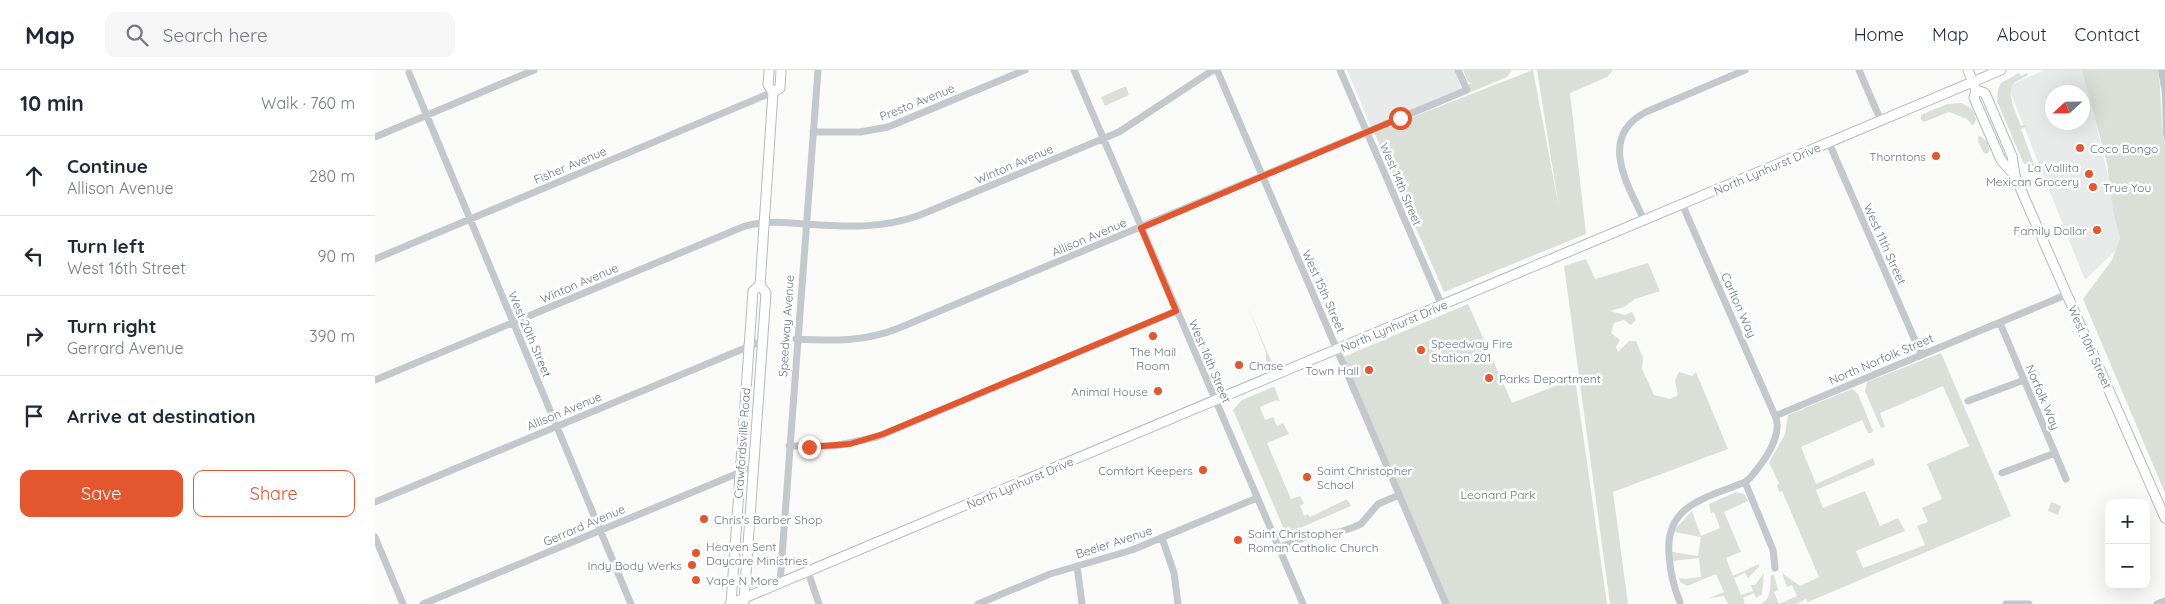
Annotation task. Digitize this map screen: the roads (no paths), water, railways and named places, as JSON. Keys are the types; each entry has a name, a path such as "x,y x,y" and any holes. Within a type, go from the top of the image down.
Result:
{"main road":[{"name":"Crawfordsville Road","path":"744,601 766,293 760,285 773,92 768,84 769,70"},
{"name":"Crawfordsville Road","path":"773,92 780,88 781,70"},
{"name":"West 10th Street","path":"1968,70 1975,86 1985,93 1989,102 2012,156 2015,176 2165,518"},
{"name":"North Lynhurst Drive","path":"731,604 744,601 780,583 1338,350 1643,220 1881,121 1975,86 2001,70"},
{"name":"Crawfordsville Road","path":"731,604 753,291 760,285"}],"street":[{"path":"375,136 534,70"},
{"name":"Speedway Avenue","path":"780,583 805,224 818,70"},
{"name":"Presto Avenue","path":"813,132 860,132 888,127 1025,70"},
{"name":"West 16th Street","path":"1074,70 1303,604"},
{"name":"Winton Avenue","path":"375,380 739,228 765,221 859,228 905,220 1104,139 1129,126 1213,70"},
{"name":"West 15th Street","path":"1217,70 1446,604"},
{"name":"West 14th Street","path":"1340,70 1441,306"},
{"name":"Allison Avenue","path":"797,339 852,340 887,333 1467,90 1458,70"},
{"path":"1643,220 1619,162 1620,143 1627,128 1635,119 1646,112 1745,70"},
{"path":"1859,70 1881,121"},
{"name":"West 20th Street","path":"409,73 631,604"},
{"name":"Fisher Avenue","path":"375,258 773,92"},
{"name":"West 11th Street","path":"1829,143 1921,354"},
{"name":"Carlton Way","path":"1682,204 1775,416"},
{"name":"North Norfolk Street","path":"1775,416 2067,294"},
{"path":"789,446 834,446 877,437 1176,311"},
{"name":"Norfolk Way","path":"2000,323 2066,479"},
{"name":"Allison Avenue","path":"375,502 762,341"},
{"path":"1969,401 2024,380"},
{"path":"1680,602 1670,573 1668,539 1672,524 1684,510 1696,502 1745,482 1756,470 1776,438 1778,426 1775,416"},
{"path":"2002,474 2055,452"},
{"name":"Gerrard Avenue","path":"423,604 753,467"},
{"path":"1745,482 1773,550 1775,568"},
{"path":"1278,548 1308,536 1340,532 1361,524 1378,504 1399,495"},
{"name":"Beeler Avenue","path":"978,604 1045,576 1126,553 1257,498"},
{"path":"375,537 403,604"},
{"path":"1163,538 1174,573 1178,604"},
{"path":"1077,566 1082,604"},
{"path":"808,572 819,604"},
{"path":"2157,604 2165,601"},
{"path":"2006,604 2029,604"}],"place":[{"name":"Coco Bongo","path":"2080,148"},
{"name":"Thorntons","path":"1936,156"},
{"name":"La Vallita Mexican Grocery","path":"2089,174"},
{"name":"True You","path":"2093,187"},
{"name":"Family Dollar","path":"2097,230"},
{"name":"The Mail Room","path":"1153,336"},
{"name":"Speedway Fire Station 201","path":"1421,350"},
{"name":"Chase","path":"1239,365"},
{"name":"Town Hall","path":"1369,370"},
{"name":"Parks Department","path":"1489,378"},
{"name":"Animal House","path":"1158,391"},
{"name":"Comfort Keepers","path":"1203,470"},
{"name":"Saint Christopher School","path":"1307,477"},
{"name":"Chris's Barber Shop","path":"704,519"},
{"name":"Saint Christopher Roman Catholic Church","path":"1238,540"},
{"name":"Heaven Sent Daycare Ministries","path":"696,553"},
{"name":"Indy Body Werks","path":"692,565"},
{"name":"Vape N More","path":"696,580"}],"park label":[{"name":"Leonard Park","path":"1498,494"}]}
